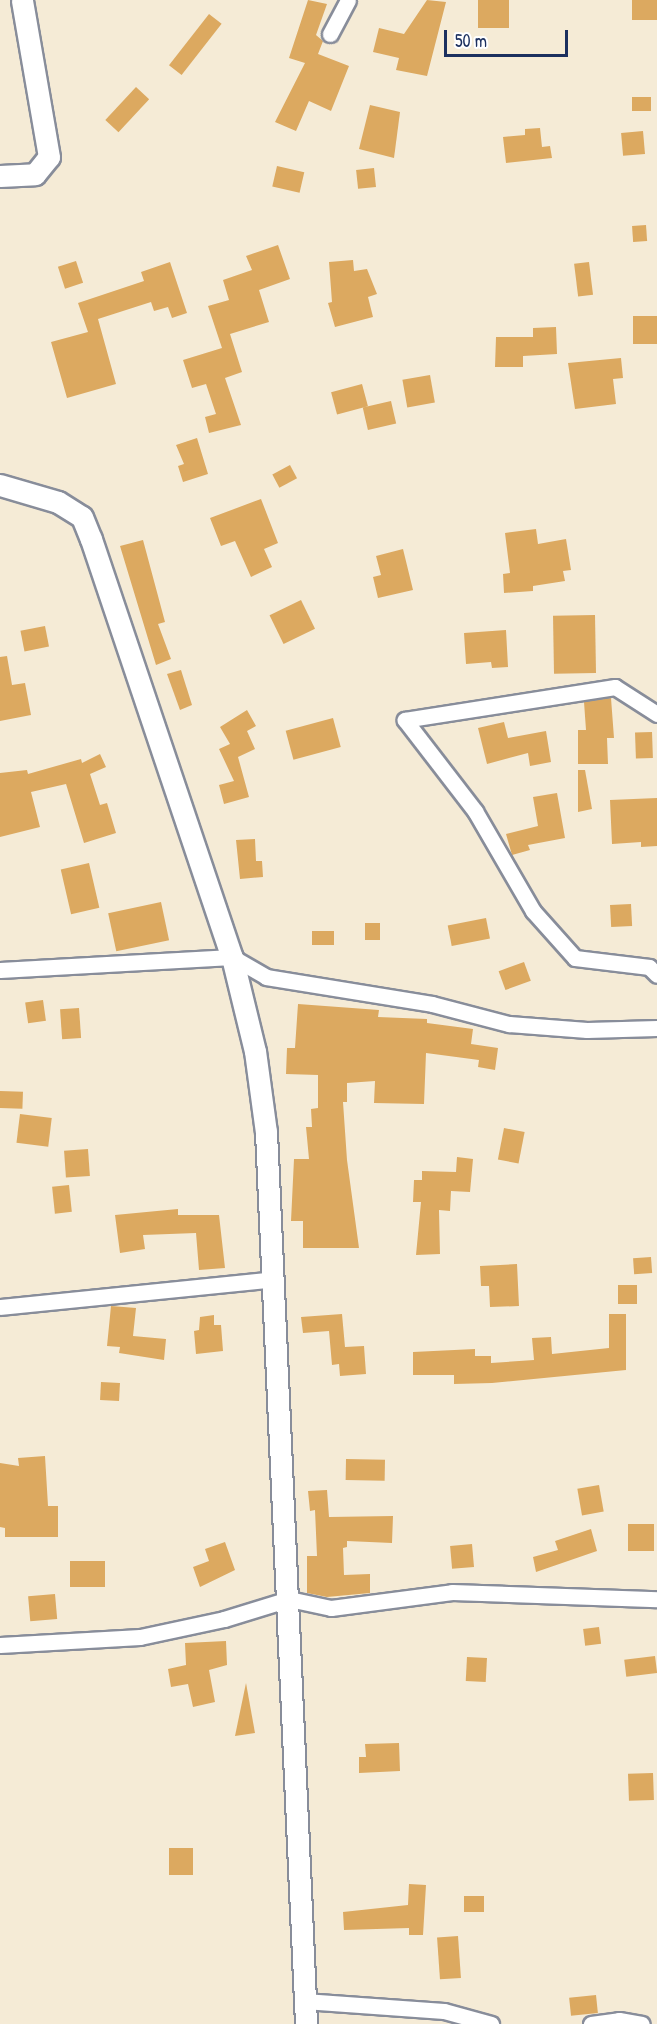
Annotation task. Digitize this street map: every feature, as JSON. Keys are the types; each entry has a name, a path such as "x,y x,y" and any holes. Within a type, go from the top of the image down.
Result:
{"street":[{"path":"0,176 35,174 49,157 22,0"},
{"path":"330,34 348,0"},
{"path":"0,485 58,502 82,517 232,957 255,1051 266,1132 274,1279 290,1599 306,2024"},
{"path":"657,714 615,687 405,720 475,811 533,911 575,958 649,966 657,975"},
{"path":"0,970 232,957 266,977 432,1004 509,1024 587,1030 657,1028"},
{"path":"0,1307 274,1279"},
{"path":"0,1645 140,1637 224,1619 290,1599 331,1608 452,1592 657,1599"},
{"path":"304,2001 444,2011 491,2024"},
{"path":"591,2024 619,2020 642,2024"}],"building":[{"path":"308,0 327,4 316,35 323,41 318,54 349,66 331,111 309,101 296,131 275,122 305,63 289,58"},
{"path":"427,0 446,2 427,76 396,70 399,58 373,52 379,28 404,34"},
{"path":"478,0 509,0 509,28 478,28"},
{"path":"632,0 657,0 657,20 632,20"},
{"path":"209,14 222,24 182,75 169,65"},
{"path":"136,87 149,99 118,132 105,120"},
{"path":"632,97 651,97 651,111 632,111"},
{"path":"370,105 400,112 394,158 359,149"},
{"path":"540,128 542,147 550,146 552,158 506,163 503,137 525,135 525,129"},
{"path":"643,131 645,154 623,156 621,133"},
{"path":"277,166 304,172 300,193 272,186"},
{"path":"374,168 376,187 358,189 356,170"},
{"path":"646,225 647,241 633,242 632,226"},
{"path":"278,245 290,279 259,290 269,322 230,334 242,372 225,378 241,425 209,433 205,417 216,414 206,384 192,388 183,360 222,348 208,306 229,300 223,280 252,270 246,256"},
{"path":"353,260 354,271 367,269 377,294 368,297 373,317 335,327 328,303 332,302 329,262"},
{"path":"76,261 83,283 65,289 58,267"},
{"path":"170,262 187,313 172,318 168,307 154,311 151,302 98,319 116,384 67,398 51,342 88,332 78,303 144,281 141,272"},
{"path":"589,262 593,295 578,297 574,264"},
{"path":"633,316 657,316 657,344 633,344"},
{"path":"556,327 557,354 523,356 523,367 495,367 496,337 533,337 533,328"},
{"path":"621,358 623,378 613,379 616,404 575,409 568,363"},
{"path":"430,375 435,403 407,407 402,380"},
{"path":"362,384 368,406 337,414 331,392"},
{"path":"391,401 396,423 368,430 363,408"},
{"path":"197,438 208,474 183,482 178,466 184,464 176,445"},
{"path":"290,465 297,478 279,488 272,474"},
{"path":"261,499 278,543 264,549 272,567 251,577 235,541 221,546 210,518"},
{"path":"536,529 538,544 566,539 571,570 563,571 565,581 533,586 533,591 504,593 503,574 510,573 505,533"},
{"path":"143,540 165,622 158,624 171,659 156,665 120,546"},
{"path":"403,549 413,590 378,598 373,577 381,575 376,556"},
{"path":"301,600 315,629 284,644 270,615"},
{"path":"595,615 596,673 554,674 553,616"},
{"path":"45,626 49,647 24,651 20,631"},
{"path":"506,630 508,667 492,668 491,662 466,664 464,633"},
{"path":"7,656 12,685 25,683 31,715 0,721 0,657"},
{"path":"181,670 192,705 180,710 167,674"},
{"path":"611,698 614,738 607,738 608,764 578,764 578,730 586,730 584,702"},
{"path":"247,710 256,726 247,731 255,749 238,757 249,797 224,804 219,785 234,781 219,749 230,744 220,727"},
{"path":"333,718 341,747 293,760 286,731"},
{"path":"504,722 508,738 546,731 551,762 530,766 528,753 487,764 478,728"},
{"path":"652,732 653,758 636,759 635,733"},
{"path":"100,754 106,767 90,774 100,805 107,803 116,833 84,843 66,784 31,792 40,827 0,837 0,773 27,770 28,774 81,759 82,763"},
{"path":"578,770 585,770 592,809 578,812"},
{"path":"557,793 565,838 528,845 530,850 512,855 506,834 538,826 533,797"},
{"path":"657,798 657,846 641,847 641,842 612,844 610,800"},
{"path":"255,839 256,861 262,861 263,877 240,879 236,840"},
{"path":"89,863 99,908 71,914 61,870"},
{"path":"161,902 169,940 116,951 108,913"},
{"path":"631,904 632,926 611,927 610,905"},
{"path":"486,918 490,939 452,946 448,925"},
{"path":"365,923 380,923 380,940 365,940"},
{"path":"312,931 334,931 334,945 312,945"},
{"path":"524,962 531,981 505,990 499,971"},
{"path":"43,1000 46,1021 28,1023 25,1003"},
{"path":"298,1004 379,1010 378,1017 427,1019 427,1023 473,1029 471,1044 498,1048 495,1070 478,1067 479,1060 426,1053 424,1104 374,1103 375,1081 347,1083 347,1102 343,1102 347,1160 359,1248 303,1248 303,1221 291,1221 294,1159 309,1159 306,1127 312,1127 311,1109 318,1108 318,1075 286,1074 287,1048 295,1048"},
{"path":"79,1008 81,1038 62,1039 60,1009"},
{"path":"0,1091 23,1092 22,1109 0,1108"},
{"path":"20,1114 52,1118 48,1147 16,1143"},
{"path":"504,1128 525,1132 519,1163 498,1159"},
{"path":"88,1149 90,1176 66,1178 64,1151"},
{"path":"457,1157 473,1159 470,1192 451,1191 450,1211 439,1210 440,1254 416,1255 421,1202 413,1202 414,1180 422,1180 422,1171 456,1172"},
{"path":"69,1185 72,1212 55,1214 52,1187"},
{"path":"178,1209 178,1215 219,1215 225,1268 199,1270 196,1233 143,1235 145,1249 120,1253 115,1215"},
{"path":"651,1257 652,1273 634,1274 633,1258"},
{"path":"517,1264 519,1306 490,1307 489,1286 481,1286 480,1266"},
{"path":"618,1285 637,1285 637,1304 618,1304"},
{"path":"111,1306 136,1308 133,1336 166,1339 164,1360 119,1353 120,1347 107,1346"},
{"path":"342,1314 345,1347 364,1346 366,1374 340,1376 339,1364 332,1365 329,1331 303,1333 301,1317"},
{"path":"609,1314 626,1314 626,1370 492,1383 454,1384 454,1375 413,1375 413,1352 475,1349 475,1356 491,1356 491,1363 534,1360 532,1338 551,1337 552,1354 609,1348"},
{"path":"214,1315 214,1325 221,1325 223,1351 196,1354 194,1331 199,1330 200,1317"},
{"path":"101,1382 120,1383 119,1401 100,1400"},
{"path":"45,1456 48,1506 58,1506 58,1537 5,1537 5,1528 0,1527 0,1463 19,1466 18,1458"},
{"path":"346,1459 385,1460 385,1481 346,1480"},
{"path":"599,1485 604,1512 582,1515 577,1489"},
{"path":"327,1490 329,1517 393,1516 392,1543 347,1541 347,1547 343,1548 344,1575 370,1574 370,1593 327,1597 307,1593 307,1556 317,1556 315,1510 310,1511 308,1491"},
{"path":"628,1524 654,1524 654,1551 628,1551"},
{"path":"591,1529 597,1551 536,1572 533,1557 558,1550 555,1541"},
{"path":"225,1542 235,1570 200,1587 193,1567 209,1561 205,1549"},
{"path":"472,1544 474,1567 452,1569 450,1546"},
{"path":"70,1561 105,1561 105,1587 70,1587"},
{"path":"55,1594 57,1619 30,1621 28,1596"},
{"path":"599,1627 601,1644 585,1646 583,1629"},
{"path":"226,1641 227,1665 209,1670 215,1702 193,1707 188,1684 171,1687 168,1669 186,1665 185,1643"},
{"path":"655,1656 657,1673 626,1677 624,1660"},
{"path":"467,1657 487,1658 486,1682 466,1681"},
{"path":"246,1683 255,1733 235,1736"},
{"path":"399,1743 400,1771 359,1773 359,1757 366,1757 365,1744"},
{"path":"653,1773 654,1800 629,1801 628,1774"},
{"path":"169,1848 193,1848 193,1875 169,1875"},
{"path":"409,1884 426,1885 423,1935 409,1935 409,1928 344,1930 343,1912 408,1905"},
{"path":"464,1896 484,1896 484,1912 464,1912"},
{"path":"458,1936 461,1978 440,1979 437,1937"},
{"path":"596,1995 598,2013 571,2016 569,1998"}]}
